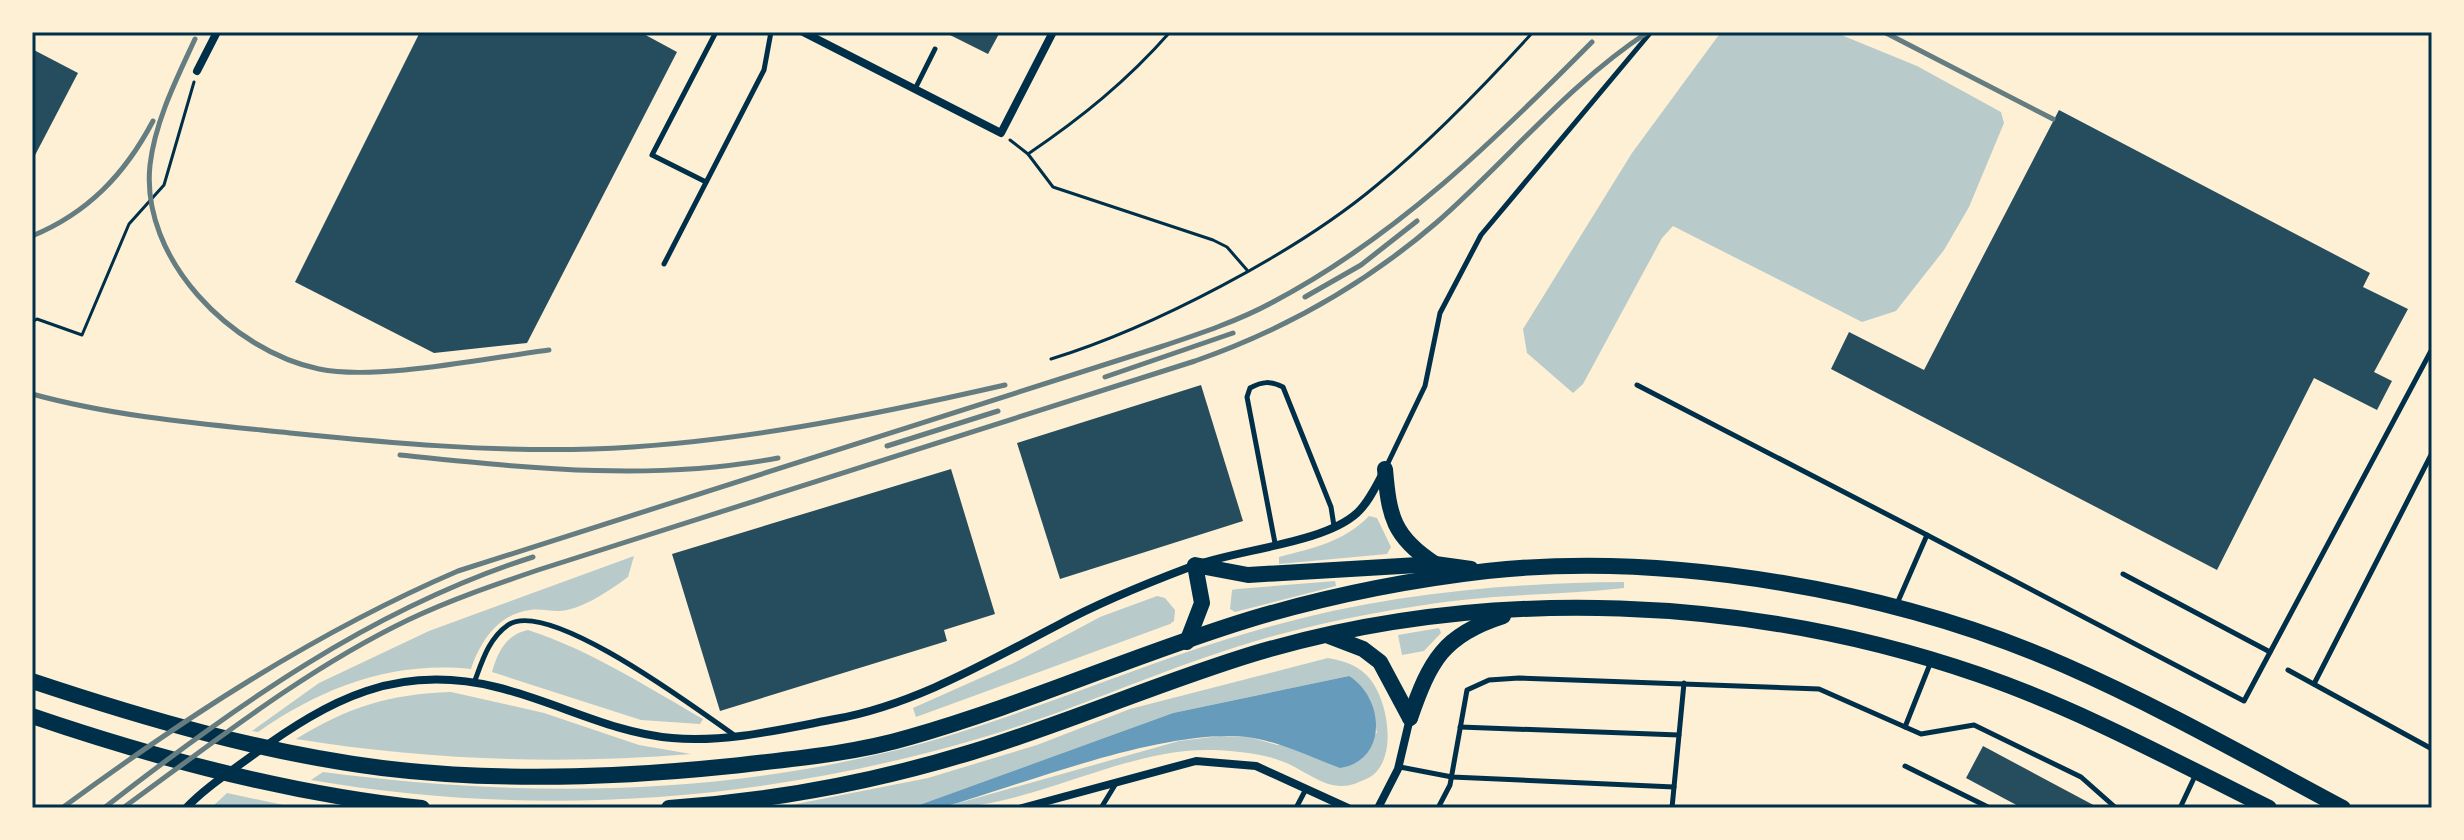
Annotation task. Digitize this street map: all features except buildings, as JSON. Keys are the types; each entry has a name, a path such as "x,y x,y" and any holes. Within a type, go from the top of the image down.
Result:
{"main road":[{"path":"1385,469 1388,504 1399,533 1410,548 1435,564"},
{"path":"1187,642 1199,620 1202,603 1195,565 1248,575 1435,564 1488,571"},
{"path":"32,681 233,740 339,761 435,772 629,775 775,761 899,740 1034,698 1247,620 1320,600 1488,571 1583,567 1741,577 1820,589 1998,639 2063,665 2212,738 2343,808"},
{"path":"669,808 778,797 909,770 1040,729 1231,661 1328,635 1449,612 1604,609 1744,620 1802,628 1931,660 1984,676 2105,726 2269,808"},
{"path":"1410,718 1430,667 1449,642 1463,631 1523,610"},
{"path":"1328,635 1363,649 1380,662 1410,718"},
{"path":"32,716 76,731 299,790 422,808"}],"street":[{"path":"197,71 217,32"},
{"path":"803,32 1001,133 1053,32"},
{"path":"186,808 306,717 332,703 395,684 427,680 474,683 534,698 641,734 675,739 735,736 838,719 897,701 990,663 1090,609 1195,565 1334,529 1358,512 1385,469"},
{"path":"1378,808 1399,766 1410,718"},
{"path":"1022,808 1196,761 1256,766 1348,808"}],"lane":[{"path":"706,182 652,155 716,32"},
{"path":"664,264 764,70 771,32"},
{"path":"1385,469 1410,424 1425,386 1440,313 1481,235 1651,32"},
{"path":"915,89 935,49"},
{"path":"1637,385 2244,701 2432,349"},
{"path":"1275,543 1247,397 1250,388 1261,382 1272,382 1283,387 1331,507 1334,529"},
{"path":"2314,684 2432,453"},
{"path":"1895,608 1927,535"},
{"path":"2123,574 2270,652"},
{"path":"474,683 489,645 510,623 538,620 625,660 735,736"},
{"path":"1905,727 1931,660"},
{"path":"2288,670 2432,749"},
{"path":"1438,808 1452,777 1467,690 1489,680 1819,689 1921,734 1974,725 2081,777 2116,808"},
{"path":"1672,808 1684,683"},
{"path":"1460,727 1679,735"},
{"path":"1399,766 1452,777 1674,787"},
{"path":"1905,766 1990,808"},
{"path":"2180,808 2196,772"},
{"path":"1101,808 1116,783"},
{"path":"1296,808 1307,788"}],"path":[{"path":"1028,154 1083,116 1132,75 1170,32"},
{"path":"1051,359 1095,346 1247,270 1376,187 1470,101 1533,32"},
{"path":"32,322 37,319 82,335 129,224 164,185 197,71"},
{"path":"1001,133 1028,154 1053,187 1213,240 1227,247 1247,270"}],"shaded area":[{"path":"1721,32 1834,32 1917,66 2001,112 2004,123 1969,207 1944,250 1896,311 1862,322 1673,226 1662,238 1583,384 1573,393 1527,353 1523,329 1632,153"},
{"path":"1369,516 1377,518 1391,547 1387,554 1279,564 1279,557 1339,538"},
{"path":"634,556 628,577 591,601 567,610 530,610 500,623 485,640 471,669 413,669 359,681 307,702 258,732 252,731 319,683 429,631"},
{"path":"1335,581 1336,586 1235,612 1230,609 1232,590"},
{"path":"1624,582 1624,588 1462,600 1392,610 1277,635 1203,658 984,737 818,777 650,798 566,801 481,799 396,792 311,780 323,772 466,786 609,788 751,777 822,766 940,738 1168,658 1306,617 1396,599 1486,588"},
{"path":"1157,596 1165,598 1175,610 1174,621 1170,624 916,717 913,708 1014,663 1100,617"},
{"path":"1439,628 1441,633 1424,651 1402,655 1398,635"},
{"path":"528,630 596,659 703,719 700,724 641,720 492,672 504,645 520,632"},
{"path":"1328,658 1352,665 1366,674 1381,699 1387,725 1383,762 1373,775 1347,786 1328,784 1276,759 1213,750 1146,758 1010,799 941,808 1179,741 1220,736 1249,737 1277,745 1377,733 1370,699 1349,676 1173,713 911,808 776,808 928,778 1037,745 1130,709"},
{"path":"451,692 544,713 639,745 691,754 542,760 394,752 296,739 334,718 370,704"},
{"path":"227,793 298,808 211,808"}],"water":[{"path":"1349,676 1370,699 1376,728 1367,754 1356,763 1340,768 1259,739 1213,736 1136,749 1094,760 941,808 911,808 1173,713"}],"railway":[{"path":"123,808 226,732 333,661 370,639 440,606 538,570 1195,361 1292,320 1352,285 1409,245 1462,199 1564,99 1648,32"},
{"path":"1884,32 2053,119"},
{"path":"195,39 157,132 150,165 151,200 160,234 176,266 198,296 225,321 254,343 286,359 319,369 343,372 400,370 549,350"},
{"path":"62,808 156,741 253,678 354,621 458,571 1160,347 1260,309 1318,276 1402,217 1481,150 1592,42"},
{"path":"32,236 71,216 103,190 130,158 153,121"},
{"path":"1305,297 1361,265 1417,221"},
{"path":"1105,377 1233,333"},
{"path":"32,394 128,414 225,426 403,443 554,450 644,446 748,435 851,418 1005,385"},
{"path":"887,446 998,411"},
{"path":"400,455 542,468 636,471 731,465 778,458"},
{"path":"104,808 204,733 308,663 417,603 533,557"}]}
